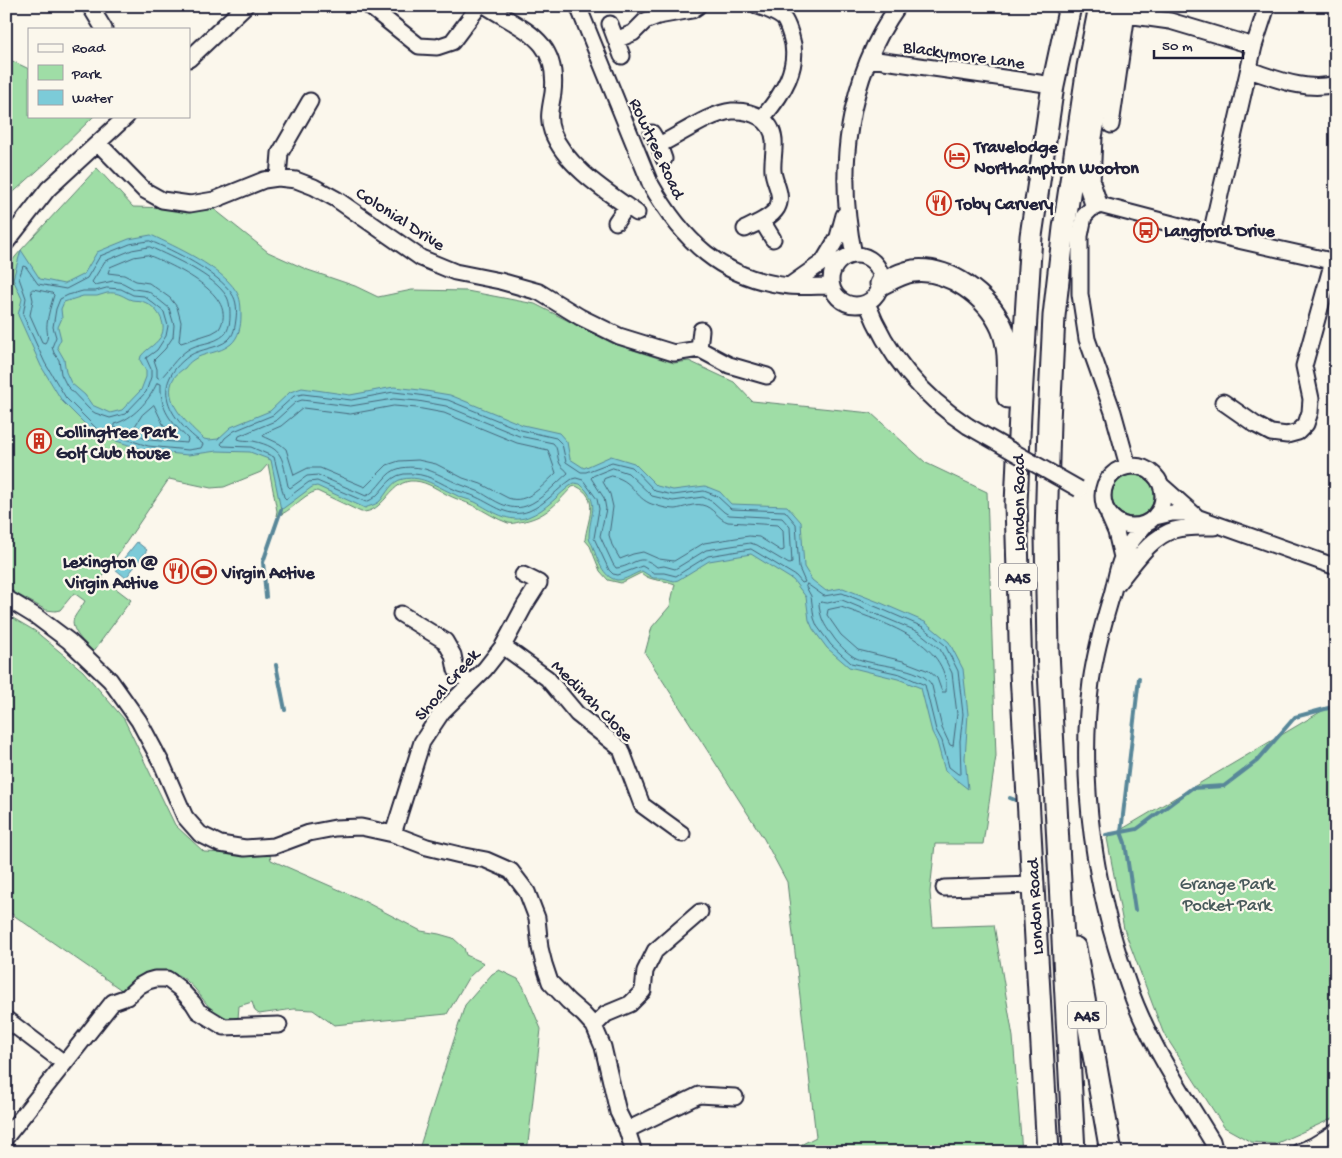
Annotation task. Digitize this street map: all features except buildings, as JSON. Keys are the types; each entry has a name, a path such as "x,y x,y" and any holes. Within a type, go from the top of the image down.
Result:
{"highway":[{"name":"London Road","path":"1048,1152 1021,673 1016,504 1031,236 1053,85 1070,6"},
{"name":"London Road","path":"1074,1152 1048,651 1046,535 1054,316 1064,228 1088,67 1100,6"},
{"path":"1096,204 1089,183 1091,137 1123,9"},
{"path":"881,284 898,275 913,271 930,271 966,286 982,299 994,313 1002,329 1008,350 1008,400 1016,504"},
{"name":"A45","path":"1060,880 1079,968 1111,1152"}],"street":[{"path":"90,6 103,28"},
{"path":"190,58 245,6"},
{"path":"369,6 418,46 437,47 452,42 479,6"},
{"path":"486,6 538,39 549,57 554,69 549,109 551,130 559,146 573,162 599,186 632,209 616,222"},
{"name":"Rowtree Road","path":"578,6 650,183 666,210 684,233 708,256 748,277 789,286 832,286"},
{"path":"616,40 633,33 645,21 658,16 692,10 698,6"},
{"path":"758,6 773,12 784,20 793,42 793,60 788,82 778,100 763,117"},
{"path":"854,255 846,209 845,167 849,128 857,94 870,58 890,17 898,6"},
{"path":"1211,234 1254,46 1267,6"},
{"path":"1111,125 1123,9 1254,46"},
{"path":"610,24 622,56"},
{"name":"Blackymore Lane","path":"870,58 1053,85"},
{"path":"1249,70 1303,86 1327,87 1336,84"},
{"path":"278,178 280,153 310,101"},
{"path":"664,159 656,139 713,116 732,111 763,117 771,128 774,140 773,172 780,200 776,209 762,221 745,229"},
{"path":"6,243 48,188 126,118"},
{"name":"Colonial Drive","path":"98,143 144,190 162,200 190,204 214,200 264,180 278,178 296,180 336,199 421,258 455,272 500,281 539,292 580,317 619,336 674,353 699,349"},
{"path":"1128,466 1113,412 1087,339 1080,294 1080,236 1084,216 1096,204 1211,234 1334,261 1304,366 1311,399 1310,412 1306,424 1298,432 1287,435 1271,433 1223,402"},
{"path":"789,286 822,262 838,237 846,209"},
{"path":"762,221 773,239"},
{"path":"854,255 863,255 871,259 881,273 881,284 875,297 867,303 858,305 844,302 837,296 832,286 831,277 835,266 841,260 854,255"},
{"path":"867,303 881,335 899,363 932,400 968,426 1079,489 1091,494 1102,495"},
{"path":"701,330 699,349 729,365 767,376"},
{"path":"1122,557 1116,532 1102,495 1104,485 1110,475 1120,468 1138,466 1150,471 1161,485 1197,517"},
{"path":"1161,485 1163,501 1150,520 1133,539 1122,557 1101,631 1091,683 1087,748 1089,802 1097,862 1112,934 1128,985 1149,1034 1213,1146 1228,1152"},
{"path":"1107,512 1115,521 1126,526 1139,526 1150,520 1172,513 1184,513 1336,568"},
{"path":"1115,587 1152,542 1173,530 1195,527 1226,528"},
{"name":"Shoal Creek","path":"393,834 422,742 442,712 485,669 503,646 539,583 523,574"},
{"path":"6,598 37,617 69,641 110,680 139,721 162,764 184,816 200,834 220,844 245,848 274,846 309,833 334,828 361,827 393,834 444,851 486,860 512,871 526,892 536,918 540,948 550,982 594,1026 603,1047 618,1112 627,1130 634,1152"},
{"path":"401,614 445,641 452,655 456,670 470,684"},
{"name":"Medinah Close","path":"503,646 548,678 576,714 621,749 642,805 682,834"},
{"path":"944,888 1032,885"},
{"path":"594,1026 606,1014 630,1004 643,992 645,971 655,951 700,912"},
{"path":"6,1137 113,1002 126,997 139,986 155,978 167,979 180,988 198,1011 224,1027 279,1025"},
{"path":"6,1019 64,1063"},
{"path":"627,1130 699,1095 735,1097"},
{"path":"1308,1150 1336,1132"}],"green space":[{"path":"6,58 28,69 28,118 92,118 6,199"},
{"path":"97,168 133,207 214,209 268,252 308,270 355,286 378,297 412,290 467,291 535,304 614,344 674,363 689,361 734,382 752,401 871,413 926,463 987,492 996,756 983,844 935,844 930,892 933,927 994,925 1013,1037 1022,1152 787,1152 816,1137 787,882 764,839 645,653 652,627 670,606 675,584 649,578 641,573 621,583 608,580 600,571 590,546 585,540 591,510 590,503 584,491 576,486 572,487 555,505 543,514 528,520 508,523 429,485 415,481 403,483 396,487 381,503 369,511 361,512 317,491 276,516 277,511 268,464 261,472 224,487 211,488 169,479 102,578 131,600 93,652 76,632 73,623 75,616 85,601 74,593 60,610 46,610 6,588 6,268"},
{"path":"1133,475 1148,481 1154,496 1148,511 1133,517 1118,511 1112,496 1118,481"},
{"path":"6,614 35,631 83,671 124,719 175,825 204,852 270,855 271,860 358,898 421,931 453,938 464,948 466,955 484,963 468,978 447,1014 334,1025 313,1010 294,1009 259,1014 255,1011 252,1002 239,1006 238,1019 228,1018 214,1011 188,982 171,972 154,972 146,975 123,991 6,910"},
{"name":"Grange Park Pocket Park","path":"1336,707 1336,1117 1275,1144 1251,1142 1224,1127 1163,1032 1124,929 1107,838 1327,708"},
{"path":"499,970 518,979 523,986 541,1029 527,1152 418,1152 465,1005 492,974"}],"water":[{"path":"151,235 185,252 220,274 229,282 239,297 241,324 234,341 222,350 193,360 177,374 172,382 172,398 175,406 186,421 204,439 218,439 231,427 270,411 290,392 302,388 350,395 394,387 450,395 523,425 559,433 567,442 570,459 584,468 611,456 634,463 657,486 673,490 705,486 720,492 731,504 787,506 801,522 804,567 812,580 826,591 843,588 925,622 949,642 963,669 968,714 965,758 968,789 945,771 937,742 932,732 921,688 898,679 849,667 827,648 813,629 809,620 806,597 793,580 751,554 709,561 674,581 653,578 642,571 623,579 617,580 612,578 604,572 589,540 593,503 587,491 580,484 574,483 547,506 535,514 521,519 501,516 430,482 410,478 395,482 379,502 365,508 317,486 312,487 281,510 271,460 250,452 217,451 188,455 147,451 95,434 62,401 41,366 18,315 22,299 13,279 21,250 40,279 64,284 84,274 97,252 129,239","holes":["110,293 119,294 130,300 141,301 150,305 158,313 163,323 162,334 158,341 141,356 140,360 146,371 146,377 141,390 122,410 110,413 92,405 85,395 71,383 66,372 64,359 57,347 61,339 58,327 62,318 61,309 64,302 83,296 97,296"]},
{"path":"137,542 147,550 126,578 115,569"}],"waterway":[{"path":"266,597 263,562 281,510"},
{"path":"276,665 285,710"},
{"path":"1135,910 1125,843 1121,832 1139,678"},
{"path":"1106,835 1137,829 1192,788 1224,786 1257,761 1295,717 1336,706"},
{"path":"1010,798 1015,800"}],"place":[{"name":"Travelodge Northampton Wooton","path":"957,156"},
{"name":"Toby Carvery","path":"939,203"},
{"name":"Langford Drive","path":"1146,230"},
{"name":"Collingtree Park Golf Club House","path":"39,441"},
{"name":"Lexington @ Virgin Active","path":"176,571"},
{"name":"Virgin Active","path":"204,572"}]}
